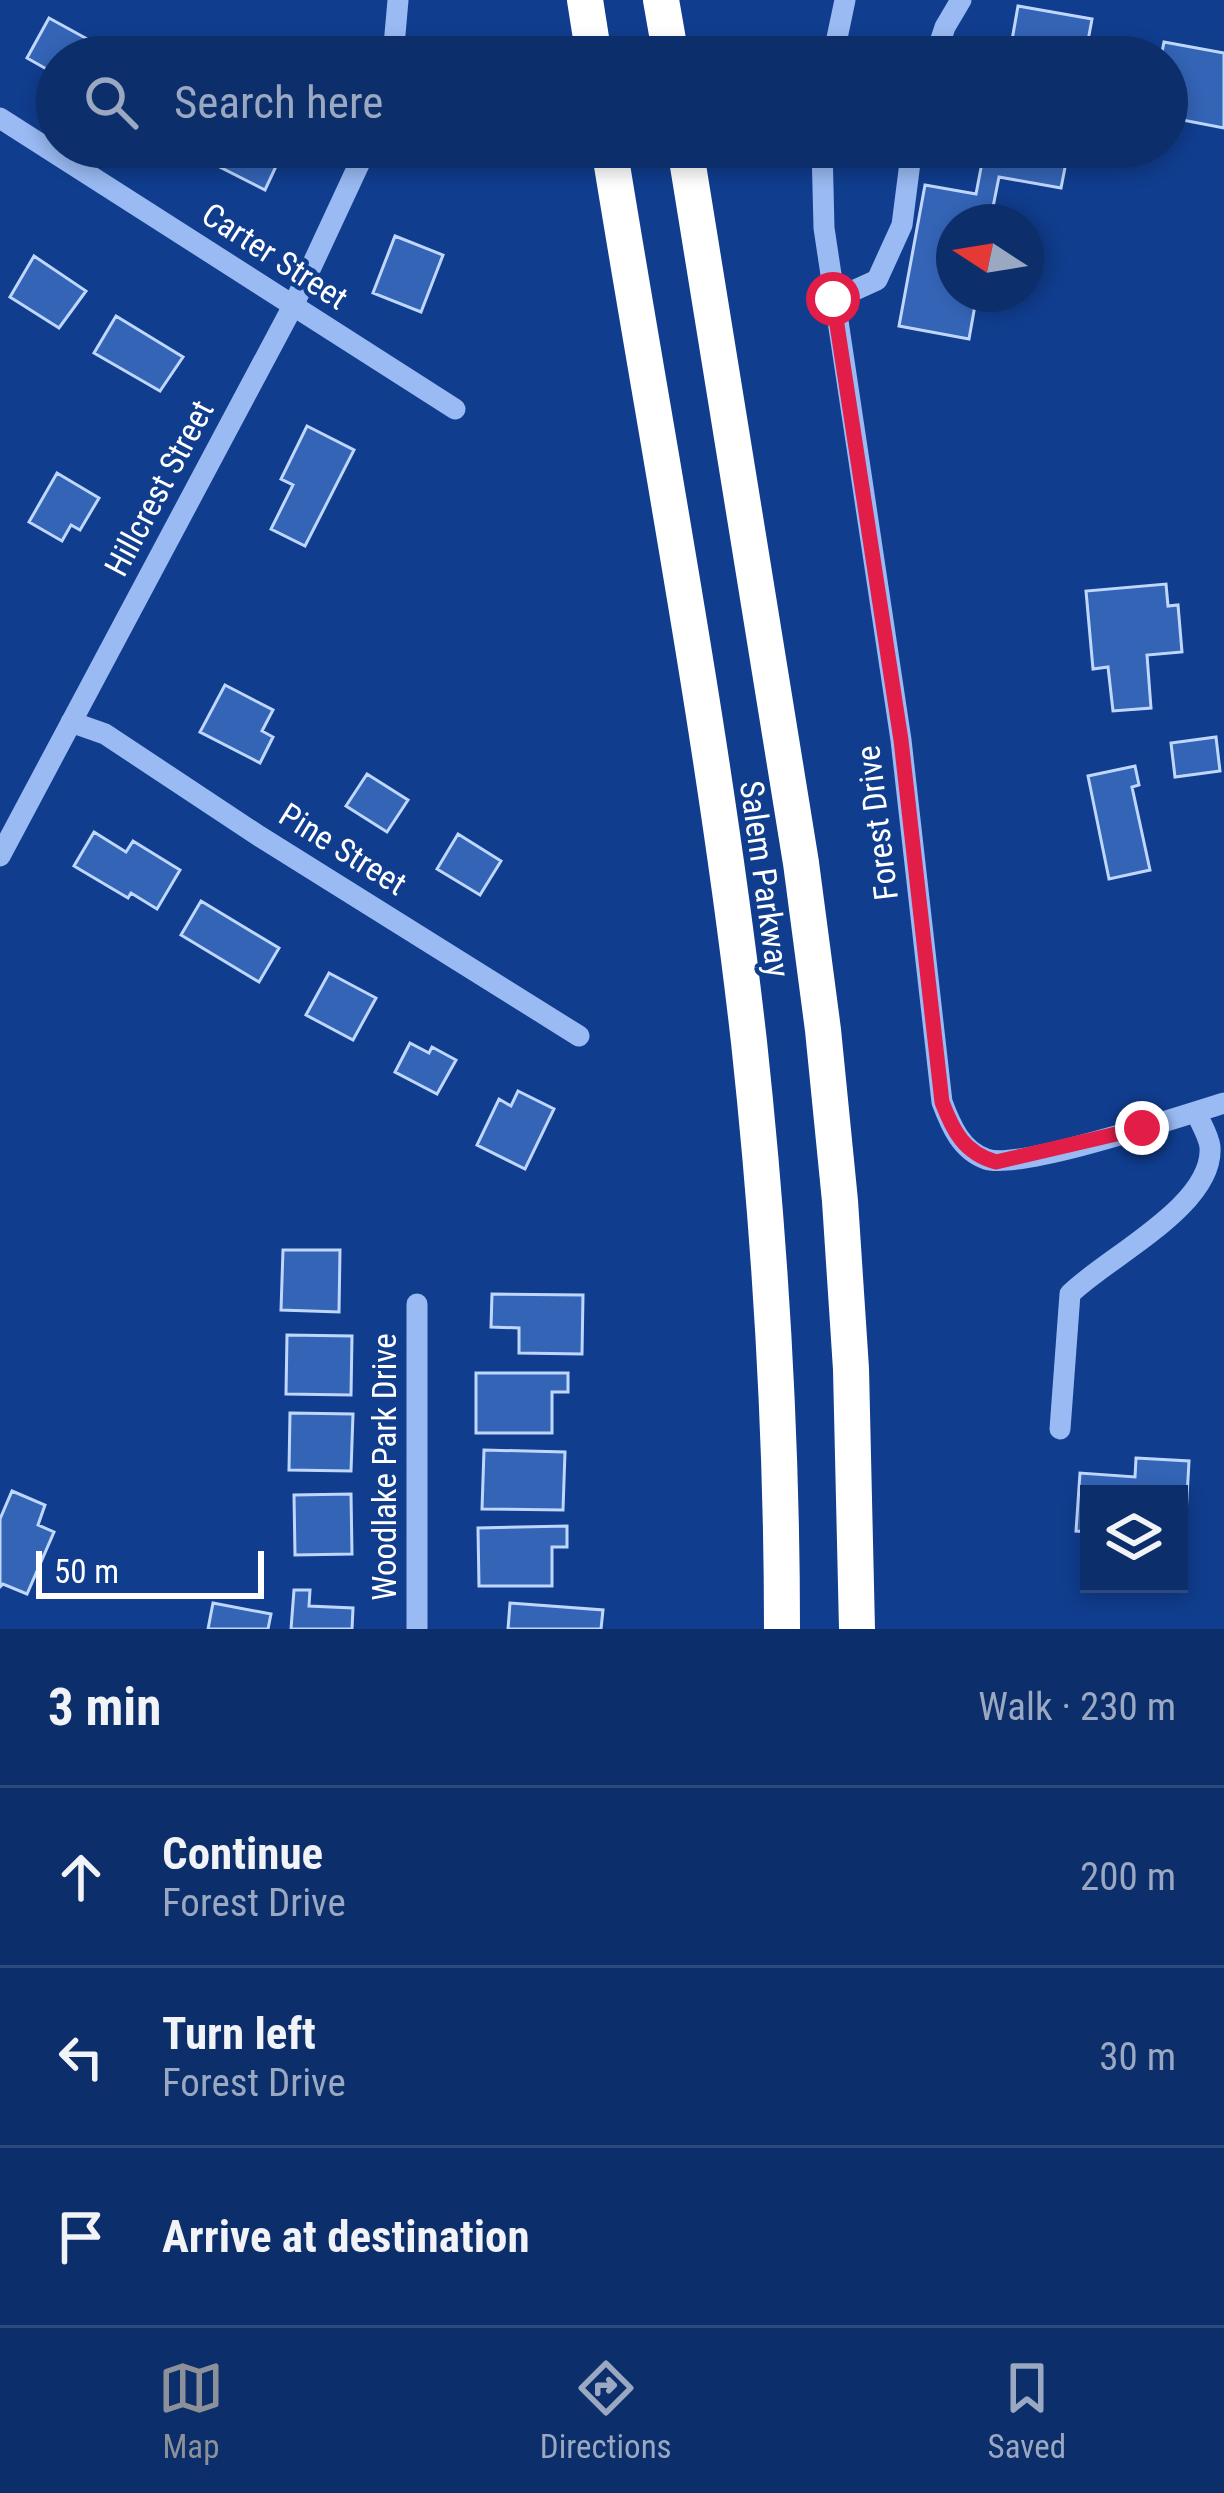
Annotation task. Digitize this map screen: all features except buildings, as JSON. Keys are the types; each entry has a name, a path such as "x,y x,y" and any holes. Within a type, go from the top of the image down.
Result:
{"highway":[{"path":"585,0 591,36"},
{"path":"662,0 667,36"},
{"name":"Salem Parkway","path":"612,168 727,874 748,1039 776,1373 782,1629"},
{"name":"Salem Parkway","path":"688,168 801,863 823,1030 851,1369 857,1629"}],"street":[{"path":"395,36 398,0"},
{"path":"837,36 845,0"},
{"path":"942,36 961,0"},
{"name":"Carter Street","path":"0,118 36,141"},
{"name":"Carter Street","path":"78,168 455,409"},
{"name":"Hillcrest Street","path":"0,856 293,306 357,168"},
{"name":"Forest Drive","path":"823,168 833,299 901,740 942,1102 951,1126 970,1150 996,1162 1224,1103"},
{"path":"833,299 877,280 902,225 909,168"},
{"name":"Pine Street","path":"71,722 105,734 579,1036"},
{"path":"1060,1430 1070,1294 1157,1231 1204,1177 1210,1146 1196,1112"},
{"name":"Woodlake Park Drive","path":"417,1304 417,1629"}],"route":[{"path":"833,299 901,740 942,1102 958,1138 982,1158 996,1162 1142,1128"}]}
